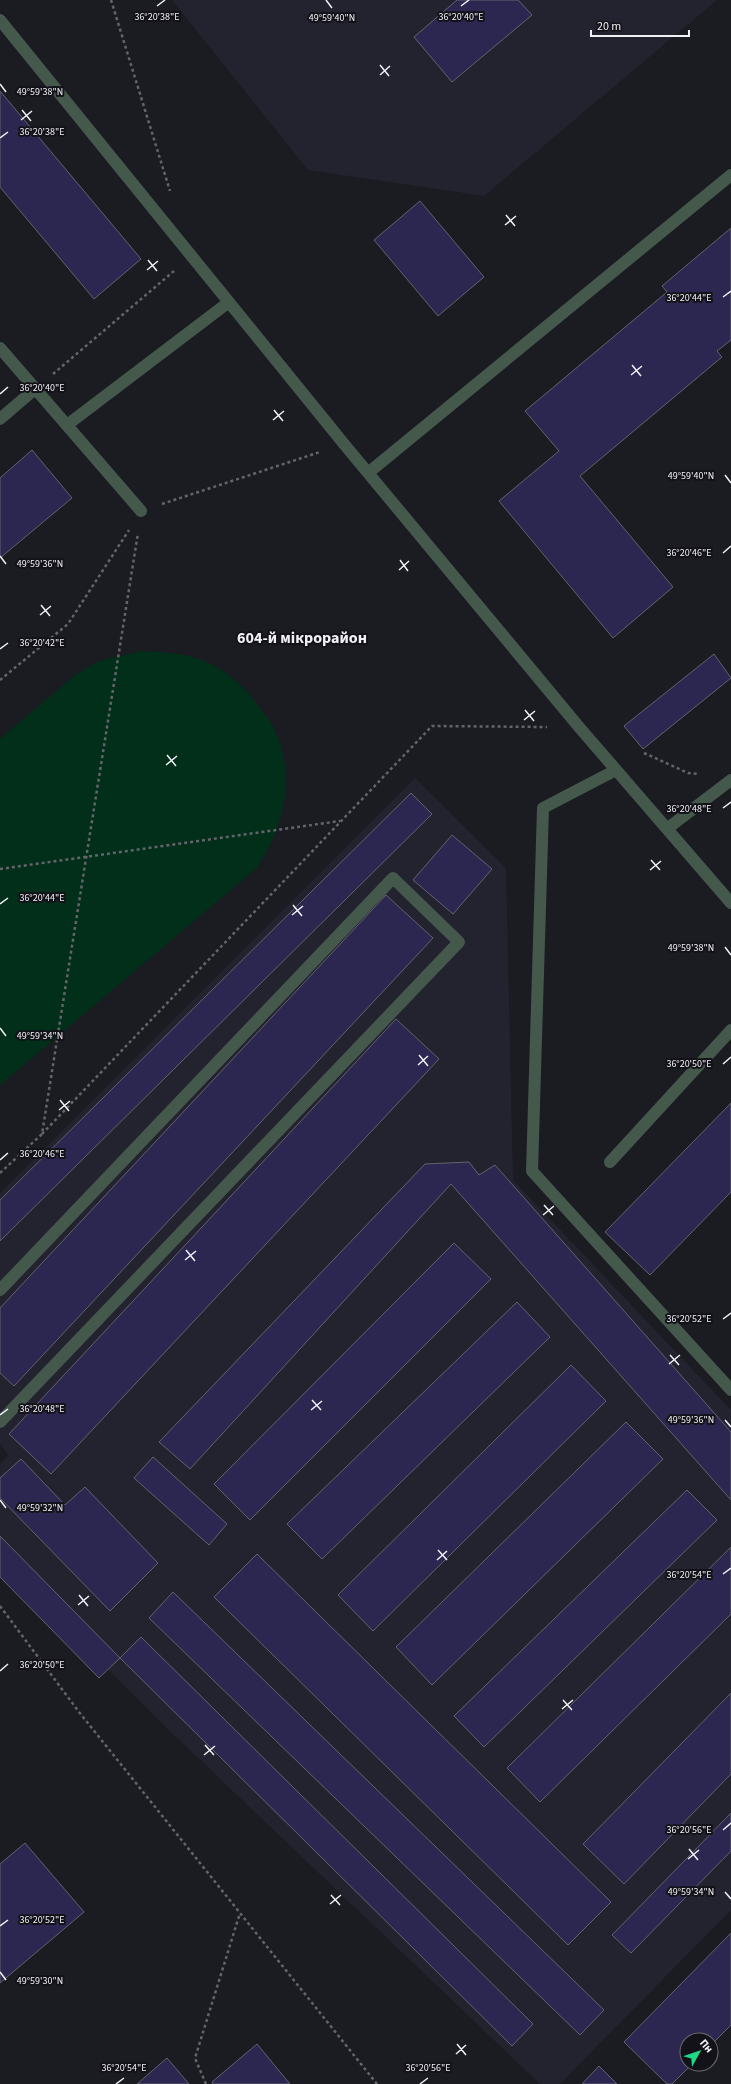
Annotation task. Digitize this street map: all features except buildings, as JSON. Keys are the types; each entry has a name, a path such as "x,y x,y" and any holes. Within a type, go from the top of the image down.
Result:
{"lane":[{"path":"0,20 368,473 579,727 668,828 731,903"},
{"path":"368,473 731,175"},
{"path":"67,425 229,302"},
{"path":"0,348 141,511"},
{"path":"0,419 35,389"},
{"path":"616,770 543,808 532,1171 731,1390"},
{"path":"668,828 731,780"},
{"path":"0,1290 393,878 459,942 0,1422"},
{"path":"610,1162 731,1030"}],"path":[{"path":"111,0 172,196"},
{"path":"35,389 176,270 170,264"},
{"path":"0,680 68,624 141,511 344,444"},
{"path":"42,1134 141,511"},
{"path":"0,1173 42,1134 432,726 579,727"},
{"path":"644,753 688,772 702,774"},
{"path":"0,869 341,821"},
{"path":"0,1606 79,1712 377,2084"},
{"path":"206,2084 195,2058 240,1913"}],"shaded area":[{"path":"172,0 717,0 484,196 308,170"},
{"path":"415,778 506,868 513,1180 731,1410 731,1910 560,2084 540,2084 174,1735 0,1563 0,1464 8,1455 0,1443 0,1193"}],"green space":[{"path":"142,651 180,654 202,660 234,679 254,699 272,724 281,745 285,763 286,781 281,818 257,868 0,1085 0,739 75,675 99,661"}],"district":[{"name":"604-й мікрорайон","path":"302,638"}]}
